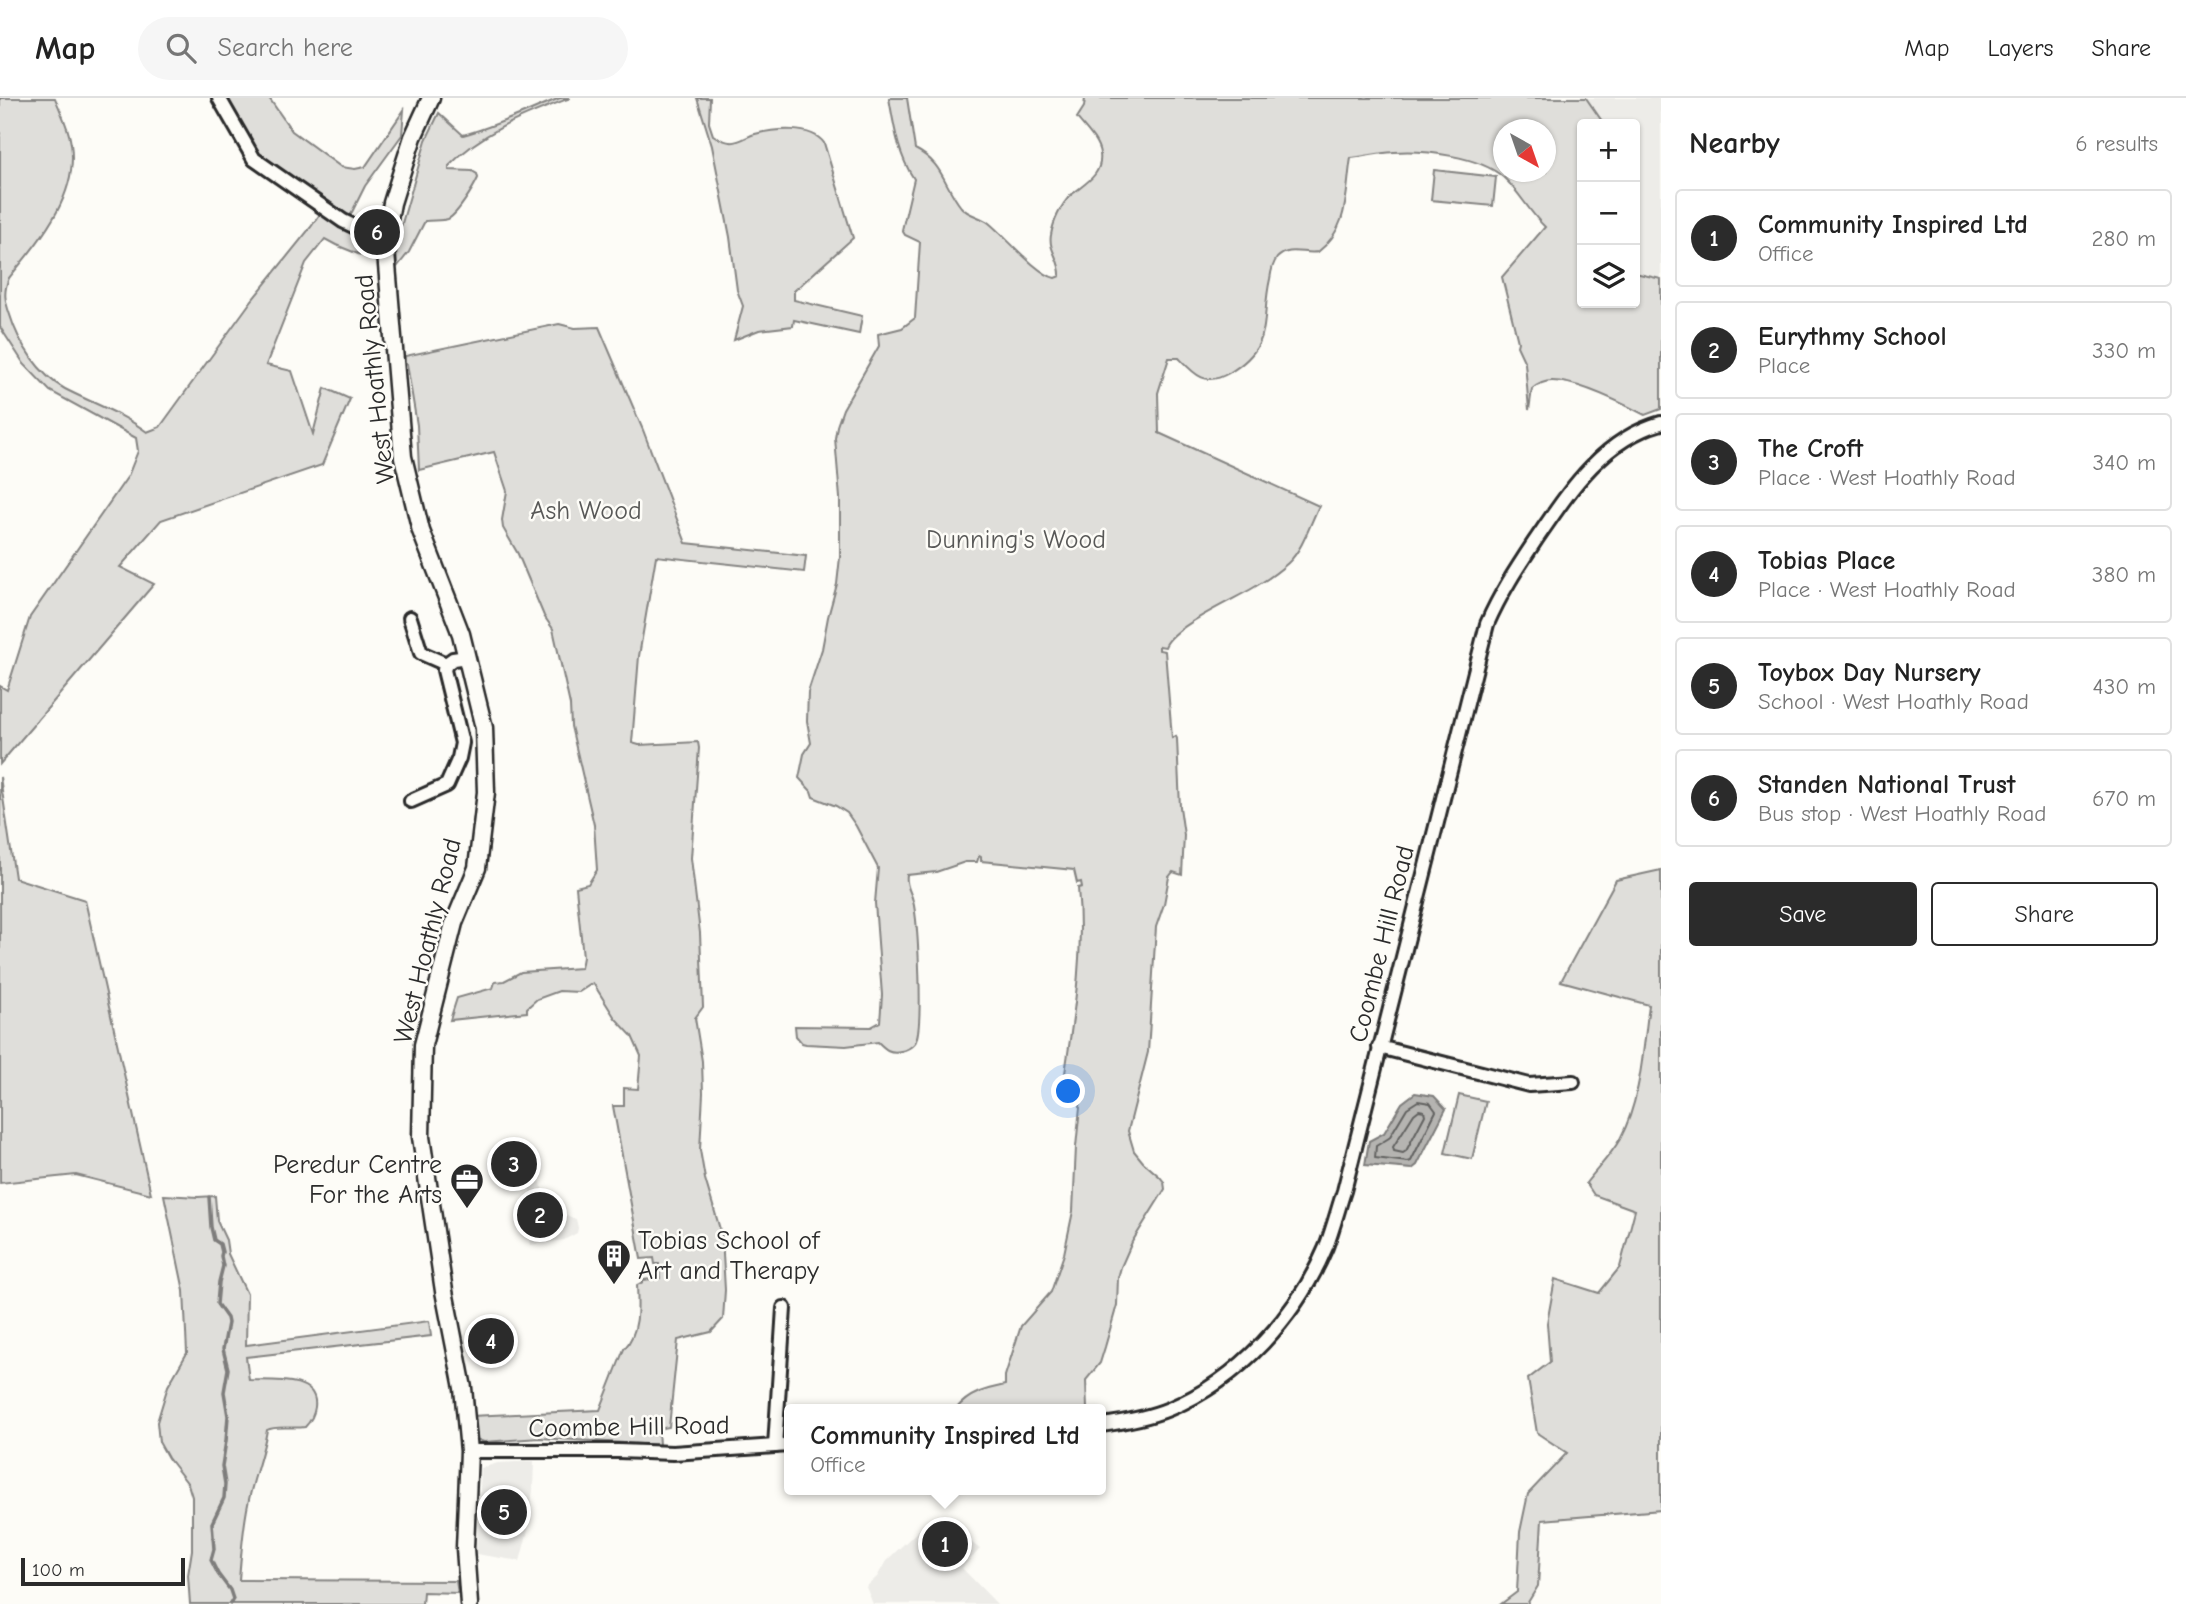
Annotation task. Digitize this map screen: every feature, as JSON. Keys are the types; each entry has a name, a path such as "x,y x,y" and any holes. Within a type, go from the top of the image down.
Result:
{"street":[{"path":"219,98 254,159 343,221 385,241"},
{"name":"West Hoathly Road","path":"431,98 413,137 402,171 392,203 385,241 402,457 421,531 461,634 484,728 486,792 477,868 454,923 423,1045 421,1137 444,1291 463,1388 469,1451 465,1548 469,1604"},
{"name":"Coombe Hill Road","path":"1106,1424 1126,1422 1168,1409 1210,1388 1238,1366 1278,1327 1301,1294 1325,1247 1344,1191 1487,624 1499,596 1572,486 1608,450 1650,426 1661,423"},
{"path":"410,618 421,653 446,664"},
{"path":"411,800 447,785 459,758 462,743 444,670 446,664 453,659 467,657"},
{"path":"1379,1047 1529,1085 1573,1082"},
{"path":"775,1446 784,1308"},
{"name":"Coombe Hill Road","path":"469,1451 673,1453 784,1445"}],"shaded area":[{"path":"1586,98 1661,98 1661,279 1640,274 1640,119 1601,119"},
{"path":"541,1182 546,1213 576,1219 578,1228 577,1233 564,1240 530,1245 525,1218 535,1217 529,1184"},
{"path":"534,1461 527,1535 520,1561 476,1554 481,1468 498,1463"},
{"path":"948,1525 980,1549 962,1568 997,1604 873,1604 866,1587 877,1577 886,1561 921,1528 937,1538"}],"green space":[{"path":"0,98 55,98 67,126 71,144 72,163 63,199 44,233 7,283 6,301 14,325 24,347 38,367 56,383 147,432 160,427 252,300 327,204 259,158 226,98 269,98 292,131 341,167 355,169 365,167 404,110 402,135 365,186 345,226 378,241 378,262 325,239 306,263 266,365 292,371 313,434 325,388 350,399 322,465 161,520 120,567 154,584 0,764 0,686 7,690 30,617 128,476 138,451 136,438 50,391 24,364 0,327"},
{"path":"560,98 570,98 490,134 449,166 449,170 472,171 478,178 452,216 446,220 425,221 409,252 397,267 396,244 426,140 439,113 463,135"},
{"path":"697,98 710,98 709,123 713,135 728,142 763,132 792,130 811,133 824,143 853,238 794,291 794,300 862,316 859,334 794,320 793,326 759,330 734,340 743,306 737,290 730,237 712,146"},
{"name":"Dunning's Wood","path":"889,98 907,98 915,149 937,167 961,207 989,223 1039,270 1055,278 1060,276 1051,240 1056,219 1070,196 1095,174 1100,162 1097,144 1077,118 1084,107 1085,98 1586,98 1601,119 1577,119 1577,308 1640,308 1640,274 1661,279 1661,409 1645,415 1586,389 1552,381 1541,383 1532,389 1529,410 1525,363 1517,346 1502,277 1545,227 1508,182 1556,182 1556,119 1493,119 1493,170 1466,159 1421,152 1394,152 1351,158 1344,209 1336,232 1318,252 1287,252 1274,262 1263,332 1260,342 1244,363 1221,377 1207,379 1196,374 1179,358 1169,358 1158,393 1159,433 1319,506 1302,544 1288,563 1258,585 1204,614 1179,631 1165,647 1159,646 1159,650 1165,651 1172,738 1176,736 1177,739 1184,835 1182,875 1173,872 1169,877 1156,927 1148,1052 1128,1131 1134,1151 1160,1177 1165,1189 1132,1242 1121,1267 1117,1305 1105,1347 1100,1363 1086,1380 1087,1404 961,1404 972,1395 1005,1385 1005,1376 1021,1326 1051,1292 1064,1254 1073,1211 1081,1097 1062,1093 1079,965 1078,888 1082,887 1081,882 1077,883 1074,870 981,861 979,856 977,862 965,862 936,872 907,875 907,885 915,912 918,951 920,997 915,1043 907,1049 894,1052 885,1049 878,1042 846,1046 806,1044 796,1036 795,1026 871,1027 880,1022 882,995 875,903 878,868 847,813 813,797 799,778 804,754 811,743 807,721 808,692 822,649 837,584 840,557 840,498 835,438 837,426 843,409 879,346 878,334 902,328 915,318 920,242 905,235 902,230 914,179 900,150"},
{"path":"1434,170 1493,177 1493,182 1495,182 1493,206 1431,200"},
{"name":"Ash Wood","path":"559,324 575,328 599,327 643,430 686,543 806,556 804,572 656,556 639,656 632,743 639,745 698,742 699,748 691,858 700,933 703,1007 695,1018 702,1061 700,1150 705,1179 722,1236 725,1290 723,1319 711,1332 678,1340 669,1427 658,1429 659,1445 540,1438 484,1442 473,1438 471,1416 600,1410 624,1349 633,1335 638,1310 637,1285 643,1280 660,1278 659,1264 655,1264 654,1258 641,1259 613,1106 624,1106 624,1088 638,1089 641,1056 632,1036 615,1018 593,983 579,992 559,991 537,999 527,1008 527,1012 450,1020 457,998 493,988 495,982 504,981 521,972 581,968 583,957 576,887 588,884 597,870 594,825 571,726 570,705 553,629 544,616 518,554 503,528 507,491 494,452 419,470 417,425 407,364 404,364 405,356"},
{"path":"0,777 15,878 85,900 151,1194 76,1175 0,1183"},
{"path":"1661,870 1661,1510 1542,1520 1538,1586 1527,1604 1501,1604 1517,1592 1520,1532 1528,1494 1567,1453 1537,1433 1528,1379 1550,1362 1547,1323 1555,1279 1599,1293 1620,1267 1635,1210 1594,1195 1586,1183 1620,1139 1633,1108 1649,1005 1561,981 1616,880"},
{"path":"1459,1095 1486,1101 1472,1159 1445,1153"},
{"path":"164,1195 215,1196 217,1221 226,1240 228,1254 247,1294 246,1345 429,1321 431,1336 246,1357 249,1380 301,1385 309,1389 314,1397 315,1407 312,1418 305,1427 267,1430 246,1513 239,1580 456,1581 458,1593 423,1592 422,1604 190,1604 188,1575 192,1550 192,1497 188,1484 159,1442 157,1422 168,1386 187,1353 184,1291"}],"water":[{"path":"1415,1093 1434,1096 1446,1109 1417,1165 1412,1169 1365,1165 1369,1141 1384,1133 1402,1103"}],"waterway":[{"path":"209,1197 214,1240 220,1244 222,1252 223,1266 217,1304 228,1323 223,1349 228,1369 224,1392 228,1416 222,1466 224,1498 212,1523 214,1549 211,1560 230,1590 233,1599 230,1604"}],"place":[{"name":"Standen National Trust","path":"377,232"},
{"name":"The Croft","path":"514,1164"},
{"name":"Peredur Centre For the Arts","path":"467,1210"},
{"name":"Eurythmy School","path":"540,1215"},
{"name":"Tobias School of Art and Therapy","path":"614,1286"},
{"name":"Tobias Place","path":"491,1341"},
{"name":"Toybox Day Nursery","path":"504,1512"},
{"name":"Community Inspired Ltd","path":"945,1544"}]}
